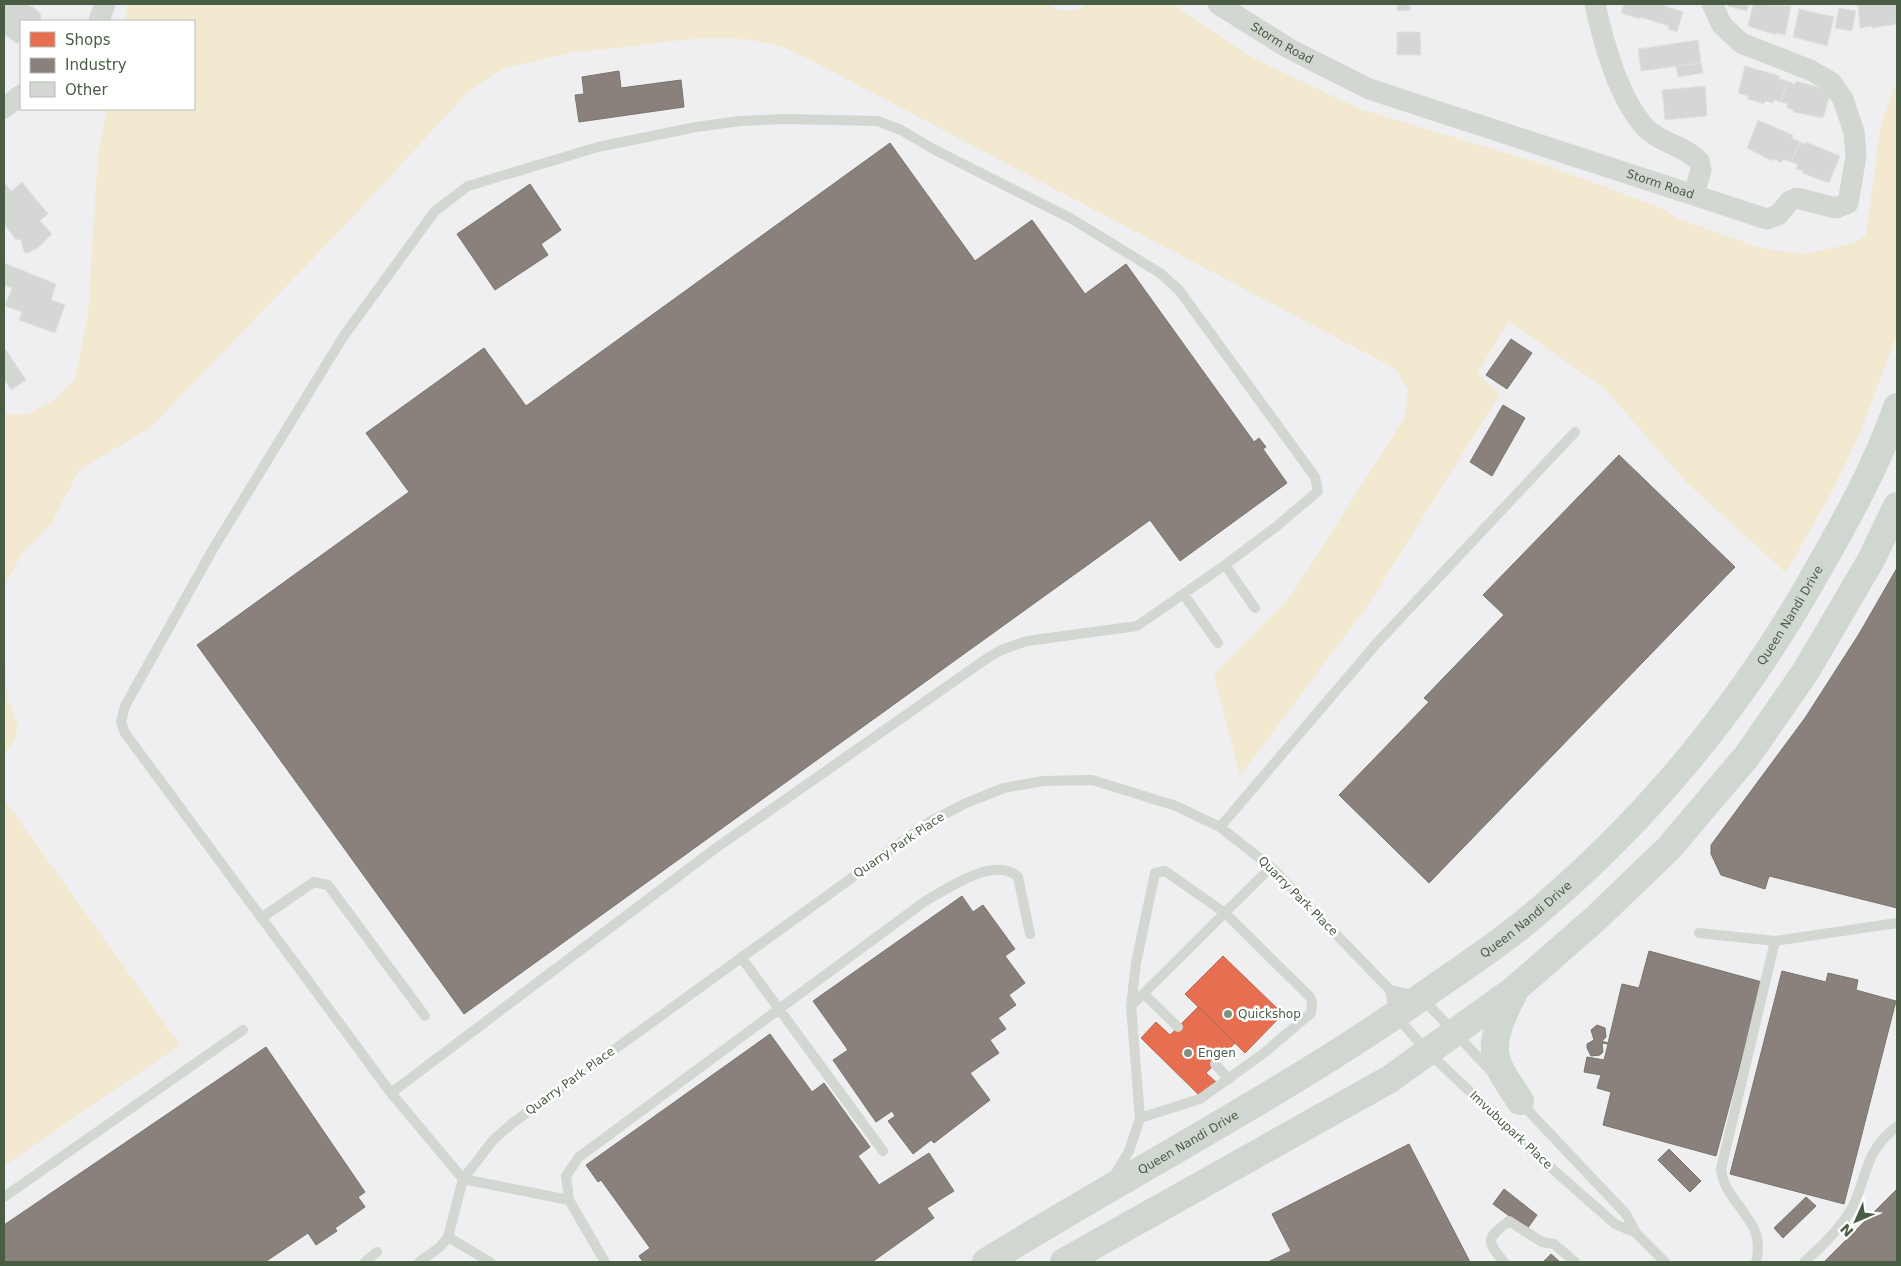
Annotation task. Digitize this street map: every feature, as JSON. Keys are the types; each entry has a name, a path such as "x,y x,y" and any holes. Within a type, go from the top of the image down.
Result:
{"main road":[{"name":"Queen Nandi Drive","path":"986,1262 1365,1037 1393,1003 1421,997 1527,921 1593,863 1658,795 1727,712 1782,632 1857,501 1897,407"},
{"path":"1064,1262 1383,1083 1515,989 1594,920 1669,848 1747,756 1806,671 1871,560 1897,506"},
{"path":"1515,989 1500,1023 1495,1041 1496,1060 1520,1102"}],"street":[{"path":"99,20 105,4"},
{"name":"Storm Road","path":"1218,4 1288,48 1369,89 1767,219 1778,215 1790,201 1797,198 1836,208 1842,207 1850,200 1856,156 1854,132 1838,89 1810,70 1741,43 1722,25 1712,4"},
{"path":"1595,4 1611,62 1642,123 1655,136 1699,161 1701,170 1694,194"},
{"path":"4,108 20,96"}],"lane":[{"path":"390,1093 716,848 986,659 1001,650 1027,641 1137,626 1225,565 1277,526 1318,491 1315,477 1179,290 1160,273 1072,219 935,150 901,130 878,121 740,121 598,147 468,186 430,218 343,337 213,549 122,714 121,722 125,732 261,918 390,1093 463,1179 569,1200"},
{"path":"1220,827 1376,644 1575,432"},
{"path":"1225,565 1255,608"},
{"path":"1184,595 1218,643"},
{"name":"Quarry Park Place","path":"463,1179 494,1139 514,1122 741,956 929,822 966,803 1004,788 1043,781 1092,780 1176,806 1220,827 1271,867 1393,1003"},
{"path":"1131,1006 1271,867"},
{"path":"605,1262 569,1200 566,1176 579,1157 924,902 978,874 1002,869 1008,870 1018,877 1030,934"},
{"path":"1106,1190 1129,1151 1140,1118 1131,1006 1136,963 1155,873 1165,871 1225,913 1310,997 1312,1003 1311,1013 1264,1054 1192,1102 1140,1118"},
{"path":"261,918 314,882 328,885 425,1016"},
{"path":"1699,933 1775,941 1897,922"},
{"path":"1756,1262 1759,1245 1755,1232 1749,1218 1725,1185 1721,1169 1775,941"},
{"path":"741,956 883,1150"},
{"path":"1144,994 1178,1027"},
{"name":"Imvubupark Place","path":"1421,997 1626,1214 1636,1233 1665,1262"},
{"name":"Imvubupark Place","path":"1393,1003 1428,1052 1540,1158 1615,1224 1636,1233"},
{"path":"4,1197 243,1030"},
{"path":"1215,1064 1229,1079"},
{"path":"1804,1262 1824,1244 1848,1214 1857,1195 1868,1161 1877,1144 1897,1126"},
{"path":"420,1262 440,1247 448,1237 463,1179"},
{"path":"1504,1262 1493,1249 1490,1238 1492,1234 1509,1221 1542,1242 1554,1244 1575,1262"},
{"path":"448,1237 490,1262"},
{"path":"365,1262 376,1252"}],"shaded area":[{"path":"128,4 1045,4 1062,11 1080,10 1085,4 1173,4 1251,57 1360,109 1546,165 1661,208 1678,219 1764,249 1807,254 1853,243 1866,236 1881,123 1897,81 1897,335 1860,432 1833,489 1786,573 1686,482 1604,388 1508,321 1477,374 1500,394 1368,605 1240,776 1214,675 1290,597 1405,417 1408,390 1396,369 805,57 782,47 752,40 726,38 692,39 570,53 504,68 467,93 349,221 150,428 79,470 51,524 22,553 4,587 4,414 29,414 55,399 75,379 88,314 98,154 107,110 195,110 195,20 124,20"},
{"path":"4,656 7,695 16,720 17,732 11,746 4,755"},
{"path":"4,799 180,1045 4,1166"}],"building: Shops":[{"path":"1223,956 1283,1014 1245,1053 1185,994"},
{"path":"1198,1007 1235,1043 1206,1073 1216,1082 1201,1097 1141,1038 1156,1022 1170,1035"}],"building: Industry":[{"path":"619,71 621,88 681,80 684,107 579,122 575,95 584,94 582,77"},
{"path":"890,143 975,261 1032,220 1085,294 1126,264 1254,442 1259,438 1266,447 1263,449 1287,483 1180,561 1150,520 464,1014 197,645 409,492 366,433 484,348 526,406"},
{"path":"530,184 561,230 541,244 548,255 495,290 457,234"},
{"path":"1511,339 1532,353 1507,389 1486,375"},
{"path":"1503,405 1525,418 1492,476 1470,462"},
{"path":"1619,455 1735,567 1429,883 1339,795 1429,702 1424,698 1504,615 1483,595"},
{"path":"1897,568 1897,908 1769,876 1765,889 1721,875 1711,854 1711,845 1805,718 1859,634"},
{"path":"962,896 973,912 983,905 1015,949 1005,956 1025,983 1009,995 1016,1005 998,1018 1006,1029 990,1040 999,1053 970,1073 990,1100 934,1143 931,1140 913,1154 888,1121 895,1116 892,1111 876,1122 833,1060 848,1050 813,1001"},
{"path":"1649,951 1762,982 1716,1156 1603,1125 1611,1092 1597,1088 1601,1075 1584,1072 1587,1057 1604,1060 1608,1044 1602,1043 1603,1052 1600,1055 1591,1056 1587,1044 1594,1040 1591,1030 1597,1025 1605,1028 1606,1037 1602,1041 1608,1043 1622,984 1639,988"},
{"path":"1782,971 1826,982 1828,973 1858,980 1856,990 1896,1001 1844,1204 1730,1174"},
{"path":"770,1034 812,1092 824,1083 870,1147 858,1156 879,1185 929,1153 954,1191 927,1208 934,1218 872,1262 643,1262 639,1256 650,1248 601,1180 598,1182 586,1165"},
{"path":"266,1047 365,1192 358,1197 365,1207 335,1228 337,1231 316,1245 308,1233 265,1262 4,1262 4,1225"},
{"path":"1409,1144 1470,1262 1268,1262 1291,1251 1272,1214"},
{"path":"1669,1149 1701,1181 1690,1192 1658,1160"},
{"path":"1504,1189 1537,1215 1527,1229 1493,1204"},
{"path":"1897,1189 1897,1262 1824,1262"},
{"path":"1806,1197 1816,1206 1783,1238 1774,1228"},
{"path":"1551,1254 1560,1262 1543,1262"}],"building: Other":[{"path":"4,4 29,4 29,6 41,14 41,20 20,20 20,41 17,44 4,34"},
{"path":"1397,4 1410,4 1410,10 1397,11"},
{"path":"1624,4 1660,4 1683,12 1677,32 1668,29 1669,26 1621,13"},
{"path":"1728,4 1749,4 1747,11 1727,6"},
{"path":"1753,4 1791,6 1785,35 1776,33 1776,35 1748,26"},
{"path":"1858,4 1897,4 1897,24 1860,28"},
{"path":"1839,8 1856,11 1852,31 1835,28"},
{"path":"1799,9 1834,17 1827,46 1793,37"},
{"path":"1397,32 1420,32 1421,55 1397,55"},
{"path":"1698,40 1701,63 1641,71 1638,49"},
{"path":"1701,63 1703,73 1678,77 1676,66"},
{"path":"1745,66 1780,76 1779,79 1787,81 1781,102 1774,100 1773,103 1765,101 1764,104 1748,99 1748,96 1738,93"},
{"path":"1787,81 1795,84 1796,81 1831,91 1823,118 1793,112 1794,110 1787,108 1788,104 1781,102"},
{"path":"1705,86 1707,116 1665,120 1662,90"},
{"path":"1758,120 1793,135 1792,138 1800,142 1791,162 1783,159 1781,163 1774,159 1772,161 1747,148"},
{"path":"1800,142 1805,144 1806,142 1840,156 1829,183 1802,173 1803,171 1796,169 1798,165 1791,162"},
{"path":"22,182 48,214 40,221 52,234 39,247 28,253 24,252 21,240 15,239 6,226 4,227 4,185 5,183 11,191"},
{"path":"4,263 56,284 51,300 65,305 55,333 19,320 22,312 5,306 12,288 4,285"},
{"path":"4,347 26,380 11,390 4,379"}],"place":[{"name":"Quickshop","path":"1228,1014"},
{"name":"Engen","path":"1188,1053"}]}
